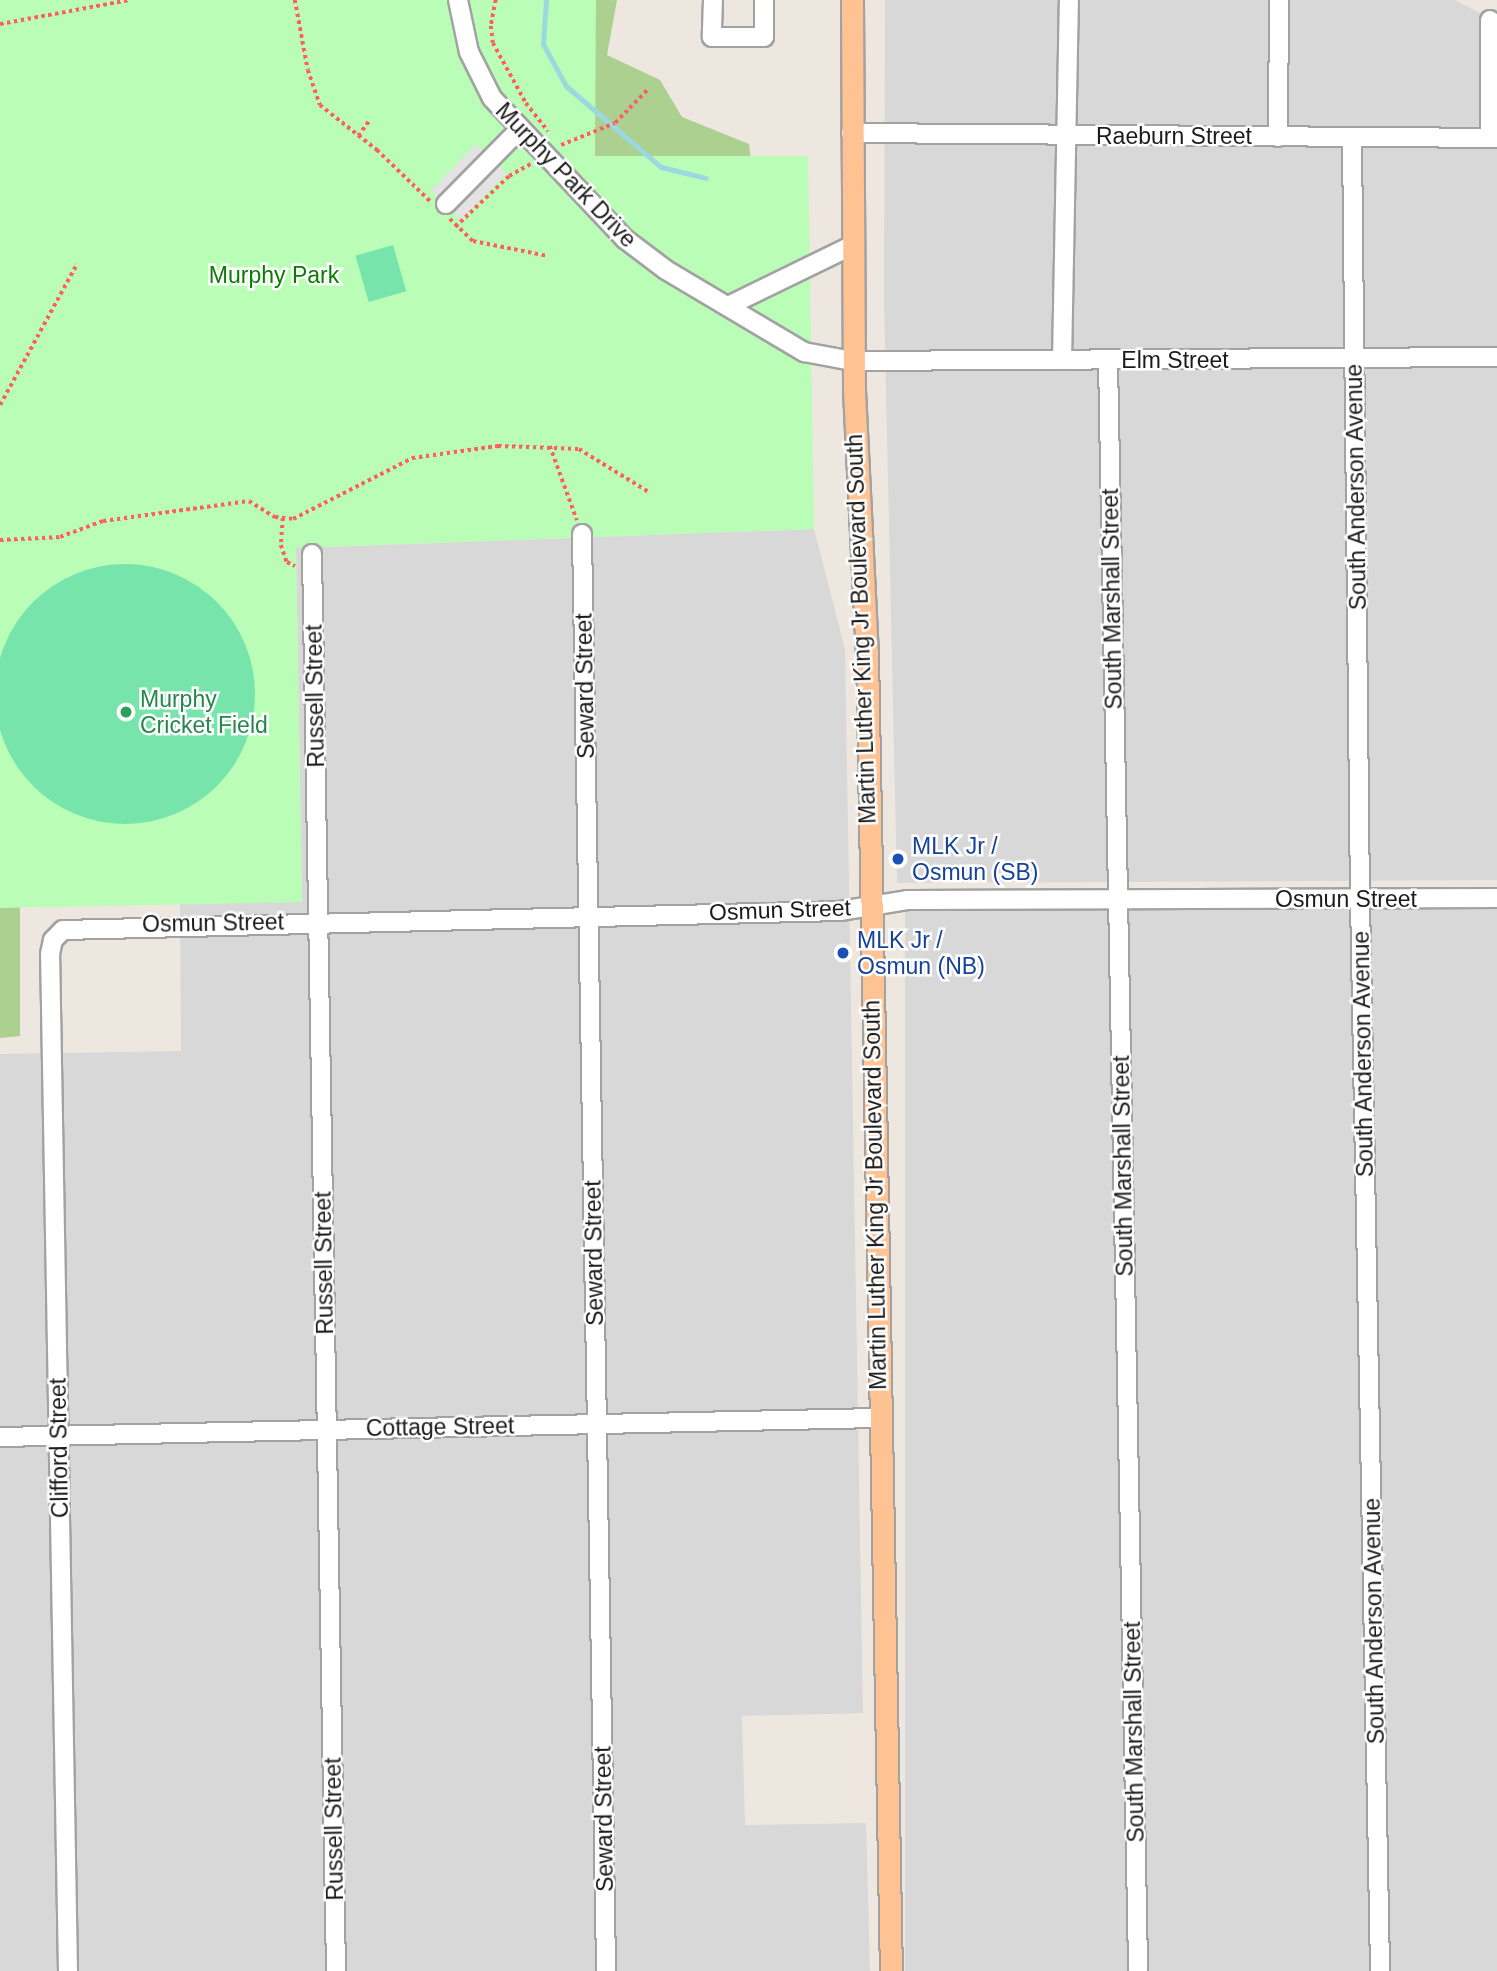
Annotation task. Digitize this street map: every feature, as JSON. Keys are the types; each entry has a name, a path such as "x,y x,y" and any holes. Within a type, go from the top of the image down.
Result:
{"main road":[{"name":"Martin Luther King Jr Boulevard South","path":"852,0 853,361 867,653 869,906 891,1971"}],"street":[{"name":"Murphy Park Drive","path":"458,0 480,76 520,129 644,256 730,305 797,349 853,361"},
{"path":"713,0 712,37 764,37 764,0"},
{"path":"1062,360 1069,0"},
{"path":"1278,136 1279,0"},
{"path":"1490,20 1493,138"},
{"path":"446,204 520,129"},
{"name":"Raeburn Street","path":"851,133 1493,138"},
{"name":"South Anderson Avenue","path":"1352,137 1360,899 1380,1971"},
{"path":"730,305 851,246"},
{"name":"Elm Street","path":"853,361 1497,357"},
{"name":"South Marshall Street","path":"1108,360 1138,1971"},
{"name":"Seward Street","path":"582,534 606,1971"},
{"name":"Russell Street","path":"312,554 336,1971"},
{"name":"Osmun Street","path":"63,930 319,921 589,916 869,906 907,900 1497,898"},
{"name":"Clifford Street","path":"63,930 53,940 50,954 68,1971"},
{"name":"Cottage Street","path":"0,1437 880,1418"}],"path":[{"path":"0,24 129,0"},
{"path":"295,0 317,98 329,117 358,136 463,236 548,256"},
{"path":"567,144 615,123 649,88"},
{"path":"358,136 369,121"},
{"path":"0,405 77,264"},
{"path":"3,541 60,537 103,521 249,501 283,518 293,519 412,458 498,446 579,449 649,492"},
{"path":"550,446 582,534"},
{"path":"283,518 281,545 287,562 300,568"}],"shaded area":[{"path":"885,0 1455,0 1497,22 1497,880 897,883 884,300"},
{"path":"476,144 506,173 461,220 431,191"},
{"path":"814,529 845,649 863,1713 742,1716 745,1825 866,1823 870,1971 0,1971 0,1054 181,1051 180,904 302,901 296,548"},
{"path":"905,906 1497,906 1497,1971 905,1971"}],"green space":[{"name":"Murphy Park","path":"0,0 596,0 595,156 808,156 814,529 296,548 302,902 0,908"},
{"path":"507,0 617,0 607,55 660,80 682,117 749,144 756,199 620,203"},
{"path":"393,245 406,291 369,302 356,256"},
{"name":"Murphy Cricket Field","path":"125,564 150,566 186,579 208,593 226,611 245,644 253,669 253,719 240,755 226,777 208,795 175,814 150,822 125,824 100,822 64,809 42,795 24,777 5,744 -3,719 -5,694 -3,669 10,633 24,611 42,593 75,574 100,566"},
{"path":"0,734 68,906 20,907 20,1036 0,1038"}],"waterway":[{"path":"546,0 543,44 566,86 661,167 706,178"}],"place":[{"name":"Murphy Cricket Field","path":"126,712"},
{"name":"MLK Jr / Osmun (SB)","path":"898,859"},
{"name":"MLK Jr / Osmun (NB)","path":"843,953"}]}
